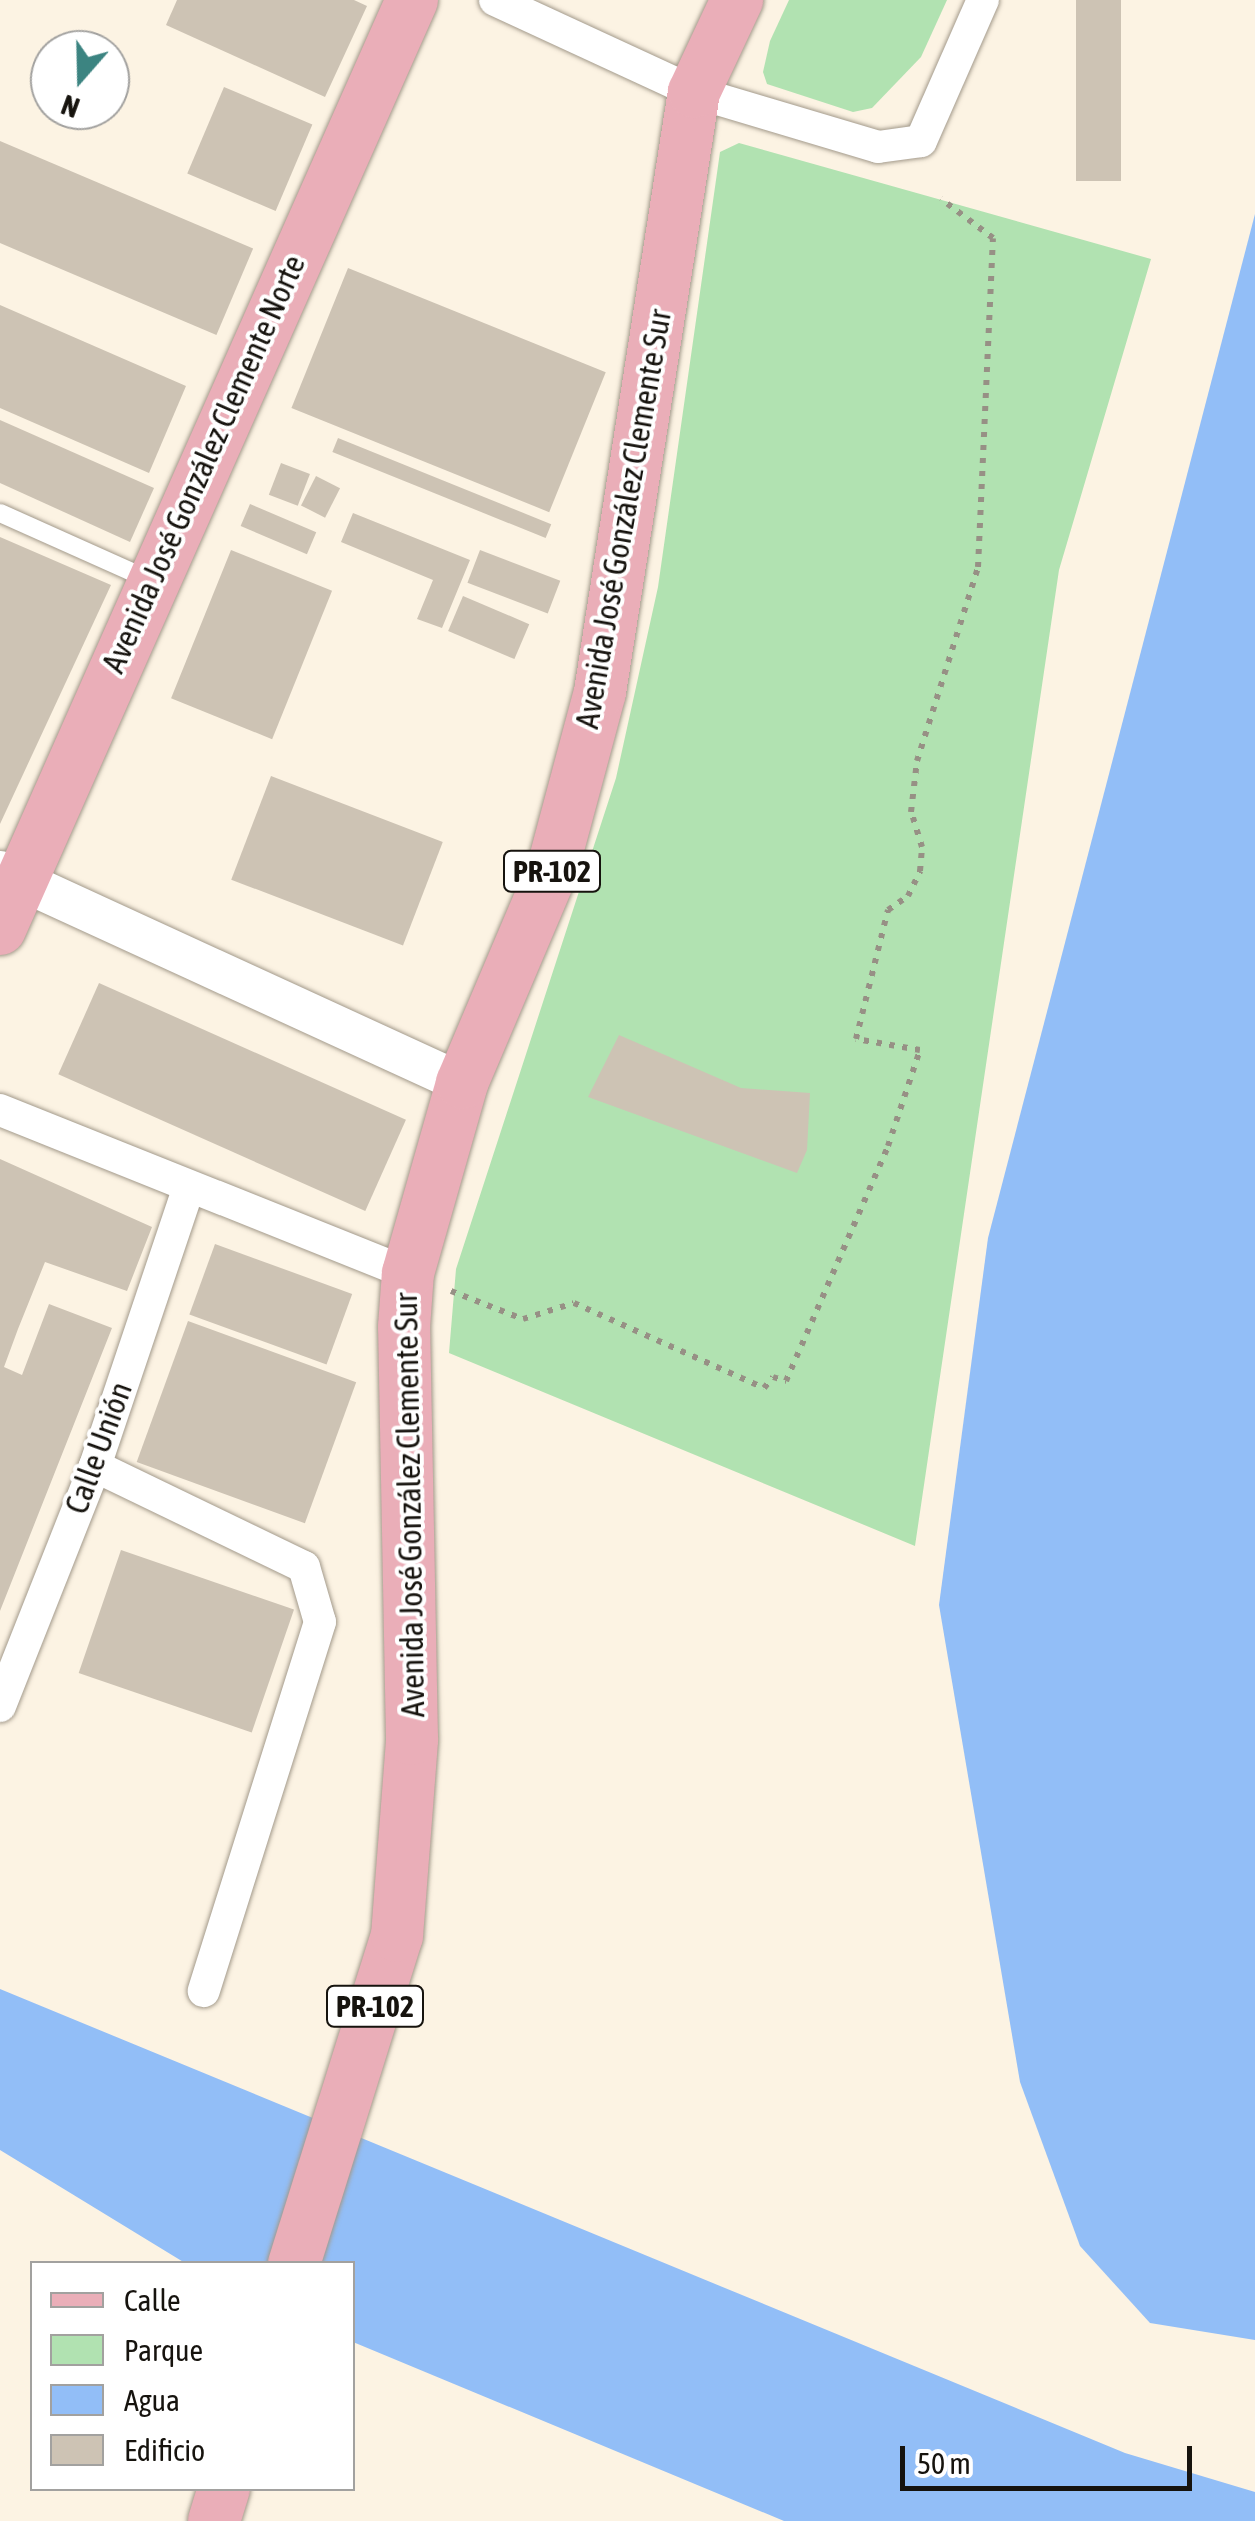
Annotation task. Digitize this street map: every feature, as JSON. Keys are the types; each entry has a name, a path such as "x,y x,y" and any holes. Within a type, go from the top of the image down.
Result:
{"main road":[{"name":"Avenida José González Clemente Norte","path":"0,929 10,875 152,581 412,0"},
{"name":"Avenida José González Clemente Sur","path":"295,2261 397,1936 412,1739 404,1327 408,1274 462,1083 552,871 600,692 694,92 738,0"},
{"path":"214,2521 223,2491"}],"street":[{"path":"495,0 694,92 878,147 921,141 983,0"},
{"path":"10,875 462,1083"},
{"path":"0,1110 408,1274"},
{"name":"Calle Unión","path":"0,1706 94,1466 189,1187"},
{"path":"94,1466 304,1567 320,1622 204,1992"}],"lane":[{"path":"0,513 152,581"}],"path":[{"path":"408,1274 522,1319 574,1303 764,1388 773,1376 786,1382 888,1146 920,1050 856,1039 888,910 908,896 920,871 922,847 911,812 917,761 978,567 993,238 941,199"}],"green space":[{"path":"789,0 947,0 921,57 872,108 853,112 767,84 763,72 770,41"},
{"path":"739,143 1151,259 1059,570 915,1546 449,1353 456,1269 616,778 658,587 720,152"}],"water":[{"path":"1255,214 1255,2340 1150,2323 1080,2246 1020,2082 939,1605 988,1238"},
{"path":"0,1989 1125,2453 1255,2492 1255,2521 784,2521 355,2343 355,2261 182,2261 0,2150"}],"building":[{"path":"177,0 354,0 367,6 325,97 166,25"},
{"path":"1076,0 1121,0 1121,181 1076,181"},
{"path":"224,87 312,125 276,211 187,174"},
{"path":"0,141 253,248 216,335 0,243"},
{"path":"348,268 606,372 549,512 291,408"},
{"path":"0,305 186,386 149,473 0,408"},
{"path":"0,420 154,488 130,542 0,483"},
{"path":"338,438 551,524 546,538 332,452"},
{"path":"281,463 310,474 298,506 269,495"},
{"path":"316,476 340,488 325,518 301,505"},
{"path":"250,504 316,532 307,554 241,526"},
{"path":"353,513 470,560 442,628 417,619 433,580 341,542"},
{"path":"0,537 111,585 0,824"},
{"path":"231,550 332,591 272,739 171,698"},
{"path":"480,550 560,581 548,613 467,583"},
{"path":"463,596 529,624 514,659 448,631"},
{"path":"271,776 443,842 403,946 231,880"},
{"path":"99,983 406,1120 365,1211 58,1074"},
{"path":"619,1035 741,1088 810,1093 807,1150 797,1173 588,1097"},
{"path":"0,1159 152,1227 127,1291 45,1262 18,1329 4,1367 22,1375 49,1304 112,1328 0,1611"},
{"path":"215,1244 352,1294 327,1364 189,1314"},
{"path":"188,1321 356,1382 305,1523 137,1462"},
{"path":"121,1550 294,1610 252,1732 79,1673"}]}
